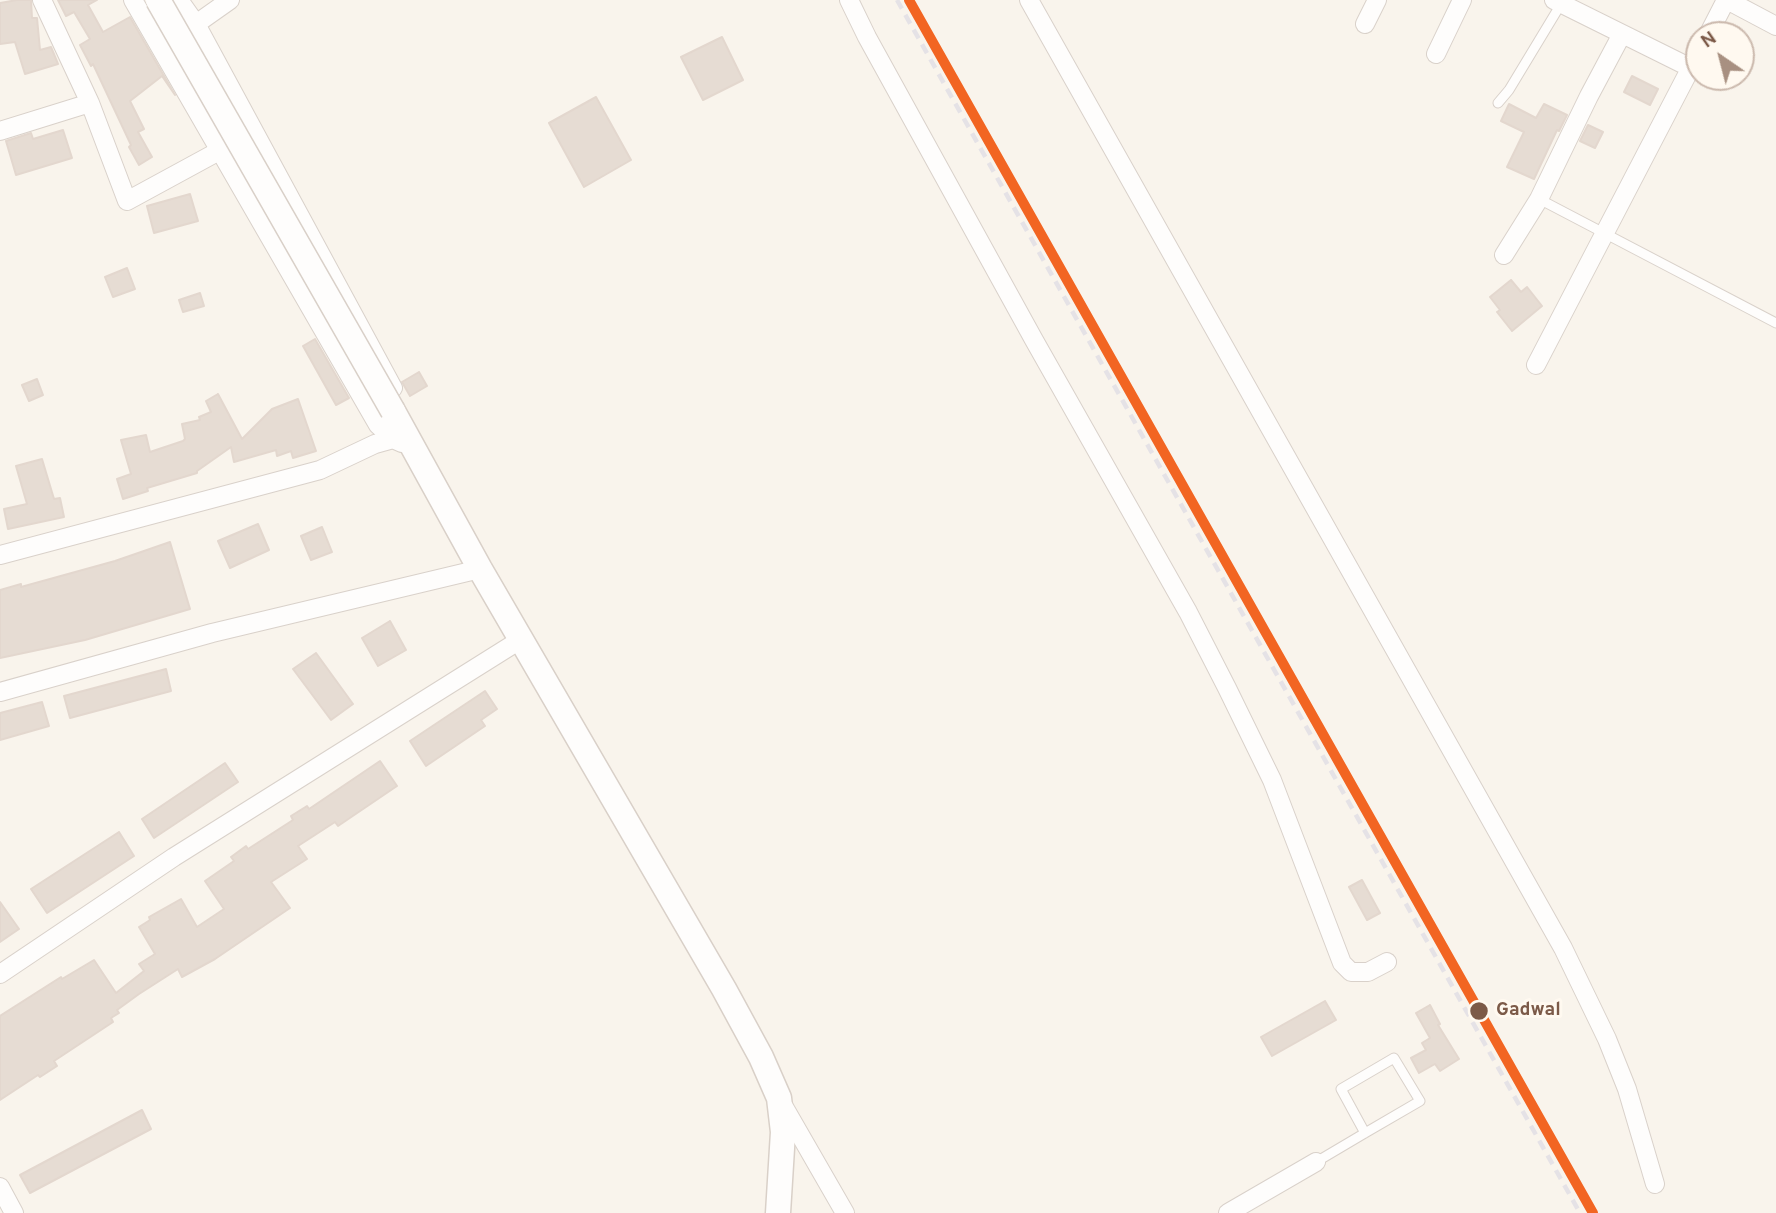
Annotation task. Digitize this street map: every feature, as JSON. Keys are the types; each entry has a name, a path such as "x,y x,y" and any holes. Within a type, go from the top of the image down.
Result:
{"main road":[{"path":"158,0 393,411 404,444 480,569 761,1057 779,1098 783,1132 778,1213"}],"street":[{"path":"42,0 90,103 127,201 254,131"},
{"path":"133,0 378,425 404,444"},
{"path":"179,0 196,24 404,407 412,428 404,444"},
{"path":"196,24 230,0"},
{"path":"849,0 1034,340 1188,611 1272,780 1342,963 1351,972 1368,972 1387,962"},
{"path":"1030,0 1563,948 1627,1089 1656,1184"},
{"path":"1365,24 1377,0"},
{"path":"1436,54 1462,0"},
{"path":"1716,21 1727,0 1776,26"},
{"path":"1557,2 1622,34 1685,56"},
{"path":"1504,256 1539,199 1622,34"},
{"path":"1536,365 1685,79"},
{"path":"0,131 90,103"},
{"path":"0,555 320,470 375,444 404,444"},
{"path":"0,692 212,632 480,569"},
{"path":"0,974 174,858 520,640"},
{"path":"779,1098 845,1213"},
{"path":"1228,1213 1316,1162"},
{"path":"0,1187 14,1213"}],"lane":[{"path":"1498,103 1509,90 1557,2"},
{"path":"1539,199 1776,323"},
{"path":"1316,1162 1420,1101 1394,1058 1341,1089 1365,1133"}],"building":[{"path":"31,0 32,18 37,18 40,50 51,47 58,64 25,74 15,42 0,44 0,3"},
{"path":"58,0 97,0 88,5 103,32 130,17 175,95 162,76 130,101 144,129 138,132 152,157 139,165 93,64 91,66 80,45 90,39 74,12 66,16"},
{"path":"722,37 743,80 703,100 681,57"},
{"path":"1632,76 1658,89 1650,105 1624,92"},
{"path":"596,97 631,160 584,187 549,123"},
{"path":"1509,104 1536,118 1544,104 1567,115 1534,179 1507,167 1524,132 1501,121"},
{"path":"1588,125 1603,132 1595,148 1580,141"},
{"path":"63,130 72,158 16,175 6,141 31,133 33,139"},
{"path":"190,194 198,221 154,233 147,206"},
{"path":"127,268 135,289 113,297 105,277"},
{"path":"1511,280 1521,292 1527,287 1542,306 1512,331 1497,312 1500,310 1490,297"},
{"path":"200,293 204,306 183,312 179,300"},
{"path":"315,339 349,398 336,405 303,346"},
{"path":"419,372 427,386 410,396 402,382"},
{"path":"37,379 43,395 29,401 22,385"},
{"path":"218,394 242,439 272,409 298,399 316,451 293,458 291,451 277,456 276,450 234,462 231,447 197,473 147,488 148,491 123,499 117,479 131,474 121,440 146,435 150,452 183,441 185,439 182,424 200,420 199,417 211,412 206,401"},
{"path":"42,459 54,499 60,498 64,517 8,529 4,509 27,504 16,466"},
{"path":"258,524 269,550 230,568 218,541"},
{"path":"322,527 332,552 311,560 301,536"},
{"path":"170,542 190,609 85,640 0,658 0,590 21,584 21,587 115,561"},
{"path":"390,621 406,650 378,666 362,638"},
{"path":"316,653 353,704 331,720 293,669"},
{"path":"166,669 171,691 70,718 64,696"},
{"path":"485,691 497,709 481,720 485,726 426,766 410,741"},
{"path":"42,702 49,726 0,740 0,713"},
{"path":"380,761 397,786 338,826 335,822 298,846 307,859 271,882 290,908 215,959 182,977 178,969 139,994 117,1010 119,1013 111,1018 113,1022 54,1061 57,1066 0,1100 0,1016 61,977 62,979 94,960 116,993 144,971 139,964 155,954 139,927 150,920 149,917 181,899 197,927 224,909 205,881 234,861 231,857 246,846 248,849 293,820 291,816 307,806 309,809"},
{"path":"225,763 238,782 154,838 142,819"},
{"path":"119,832 134,856 47,913 31,889"},
{"path":"1362,880 1380,913 1367,920 1349,887"},
{"path":"0,902 19,929 0,942"},
{"path":"1325,1001 1336,1020 1272,1056 1261,1037"},
{"path":"1430,1005 1440,1024 1438,1025 1459,1059 1440,1071 1435,1064 1419,1073 1411,1058 1426,1050 1422,1043 1430,1038 1416,1013"},
{"path":"142,1110 151,1129 30,1193 20,1175"}],"railway":[{"path":"897,0 1580,1213"}],"transit line":[{"path":"909,0 1593,1213"}],"place":[{"name":"Gadwal","path":"1479,1011"}]}
